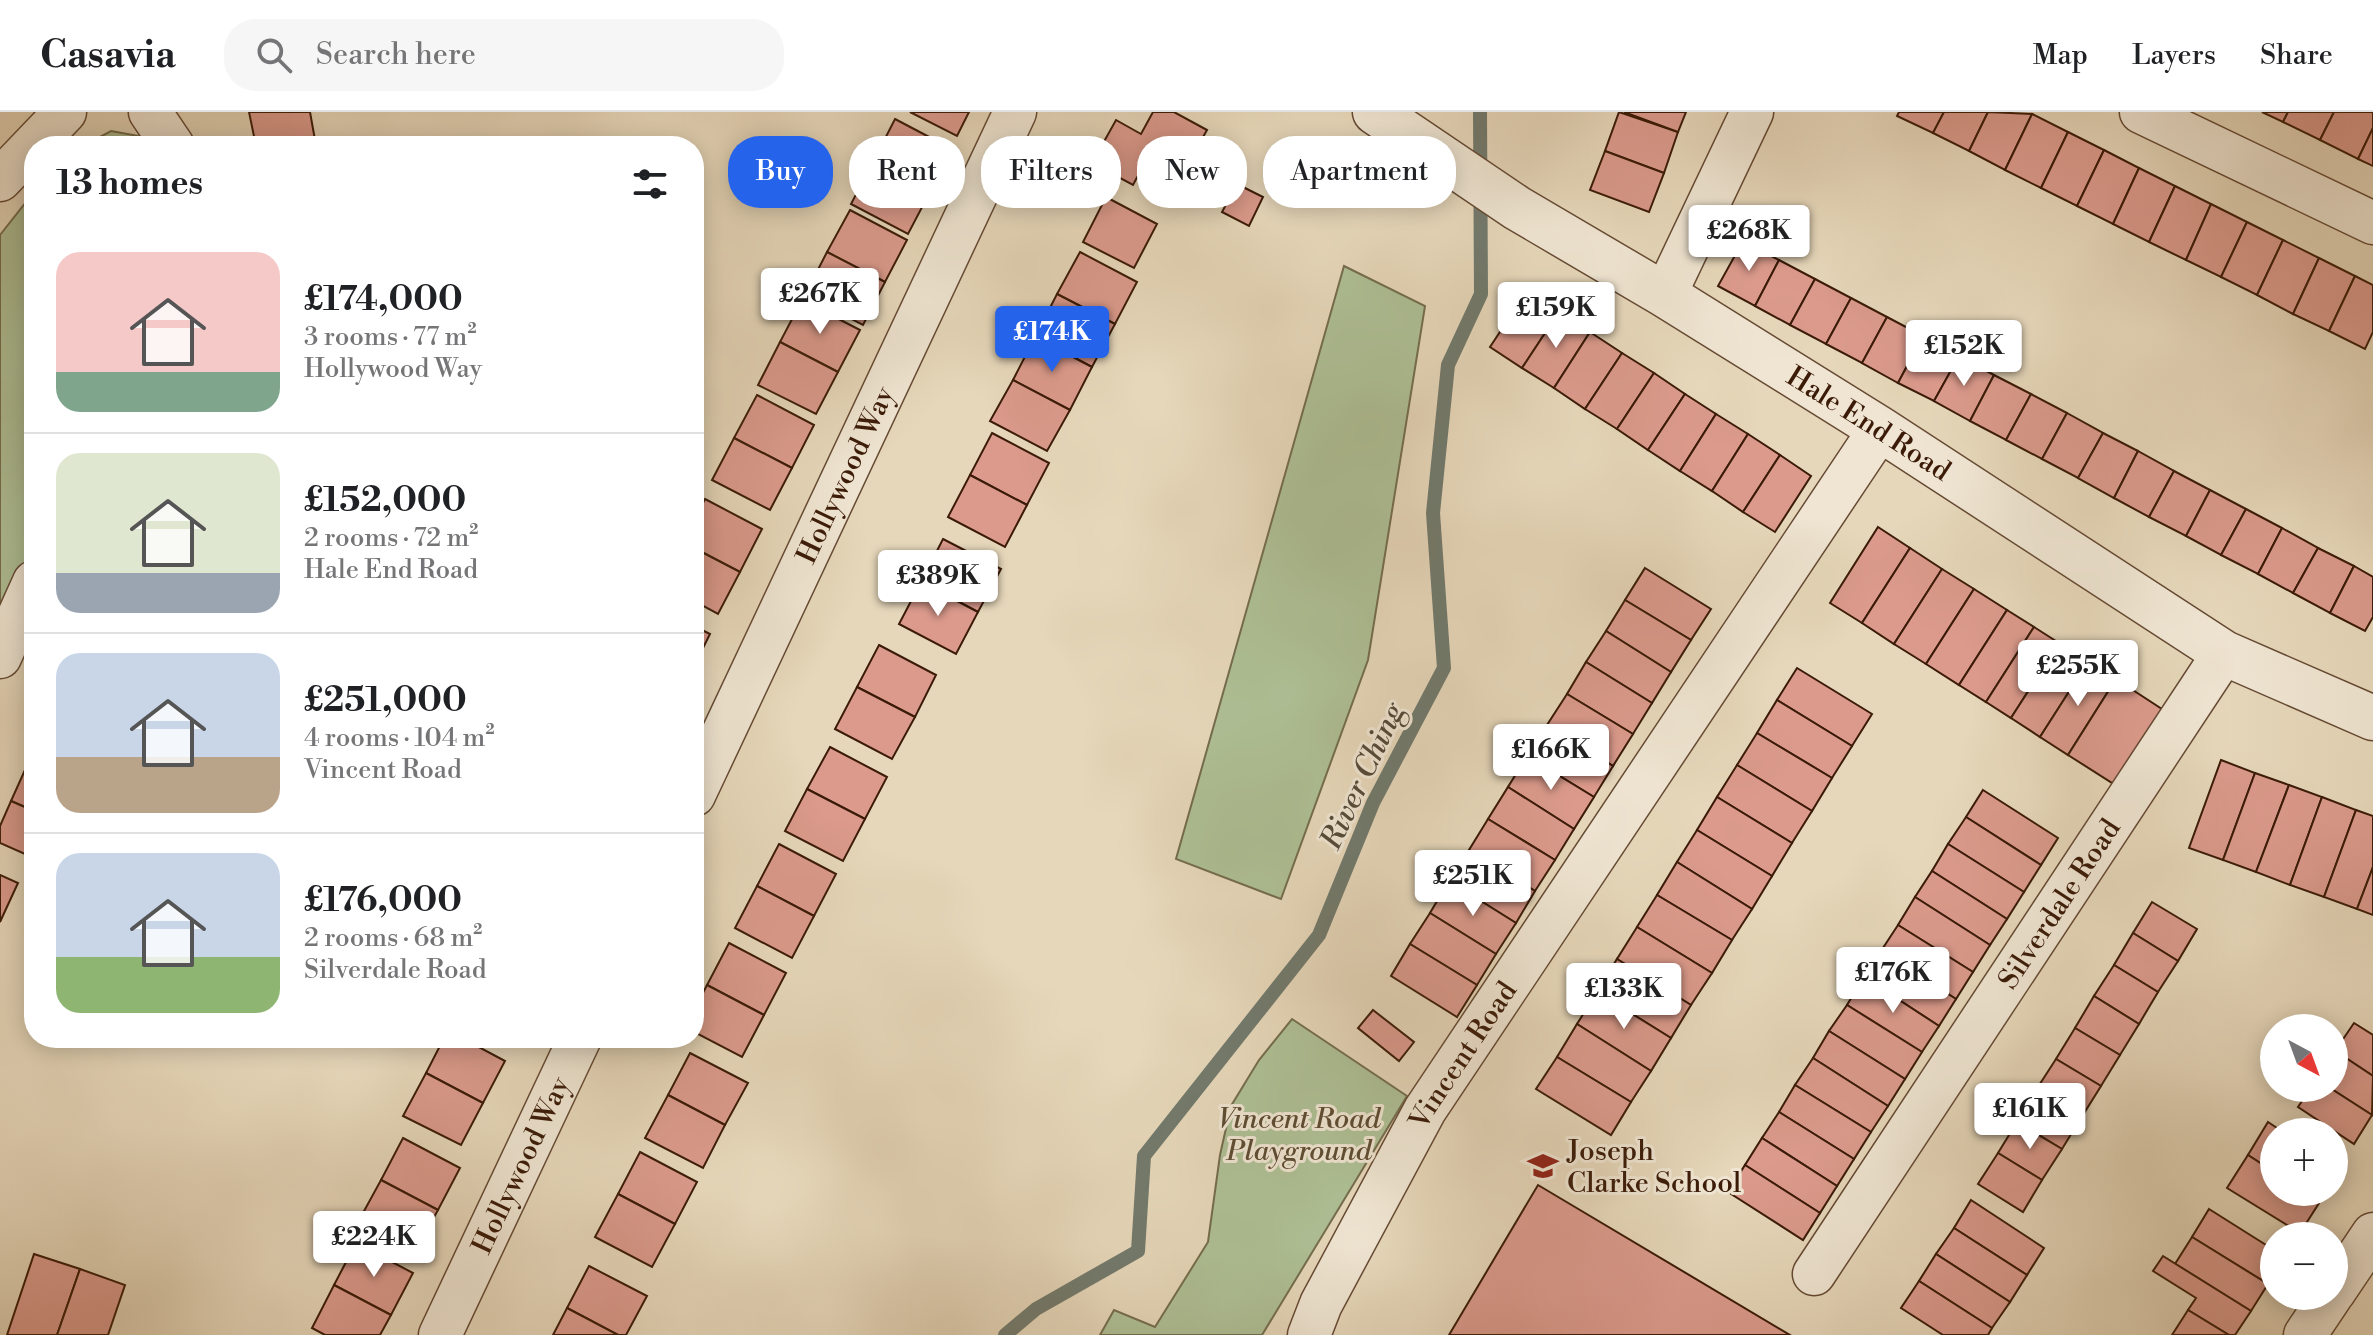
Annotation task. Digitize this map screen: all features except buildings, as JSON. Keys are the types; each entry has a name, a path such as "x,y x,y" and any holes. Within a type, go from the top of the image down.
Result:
{"street":[{"path":"42,136 65,112"},
{"path":"150,112 166,136"},
{"name":"Hollywood Way","path":"704,774 1015,112"},
{"path":"1665,295 1752,112"},
{"path":"2141,112 2373,223"},
{"name":"Hale End Road","path":"1392,124 1517,208 1665,295 1880,429 2224,653 2373,718"},
{"path":"0,180 24,155"},
{"name":"Vincent Road","path":"1309,1335 1321,1304 1425,1110 1880,429"},
{"path":"0,657 24,604"},
{"name":"Silverdale Road","path":"1814,1274 2224,653"},
{"name":"Hollywood Way","path":"440,1335 575,1048"},
{"path":"2348,1272 2373,1234"},
{"path":"2305,1335 2322,1310"}],"green space":[{"path":"111,131 138,136 102,136"},
{"path":"24,205 24,571 0,625 0,235"},
{"path":"1344,266 1425,306 1368,660 1281,899 1176,859"},
{"name":"Vincent Road Playground","path":"1292,1019 1407,1096 1262,1335 1100,1335 1114,1310 1155,1327 1208,1242 1220,1155 1231,1106 1259,1060"}],"waterway":[{"name":"River Ching","path":"1005,1335 1036,1309 1138,1251 1144,1156 1319,935 1373,803 1444,668 1433,513 1448,365 1481,294 1480,112"}],"place":[{"name":"Joseph Clarke School","path":"1543,1166"}]}
